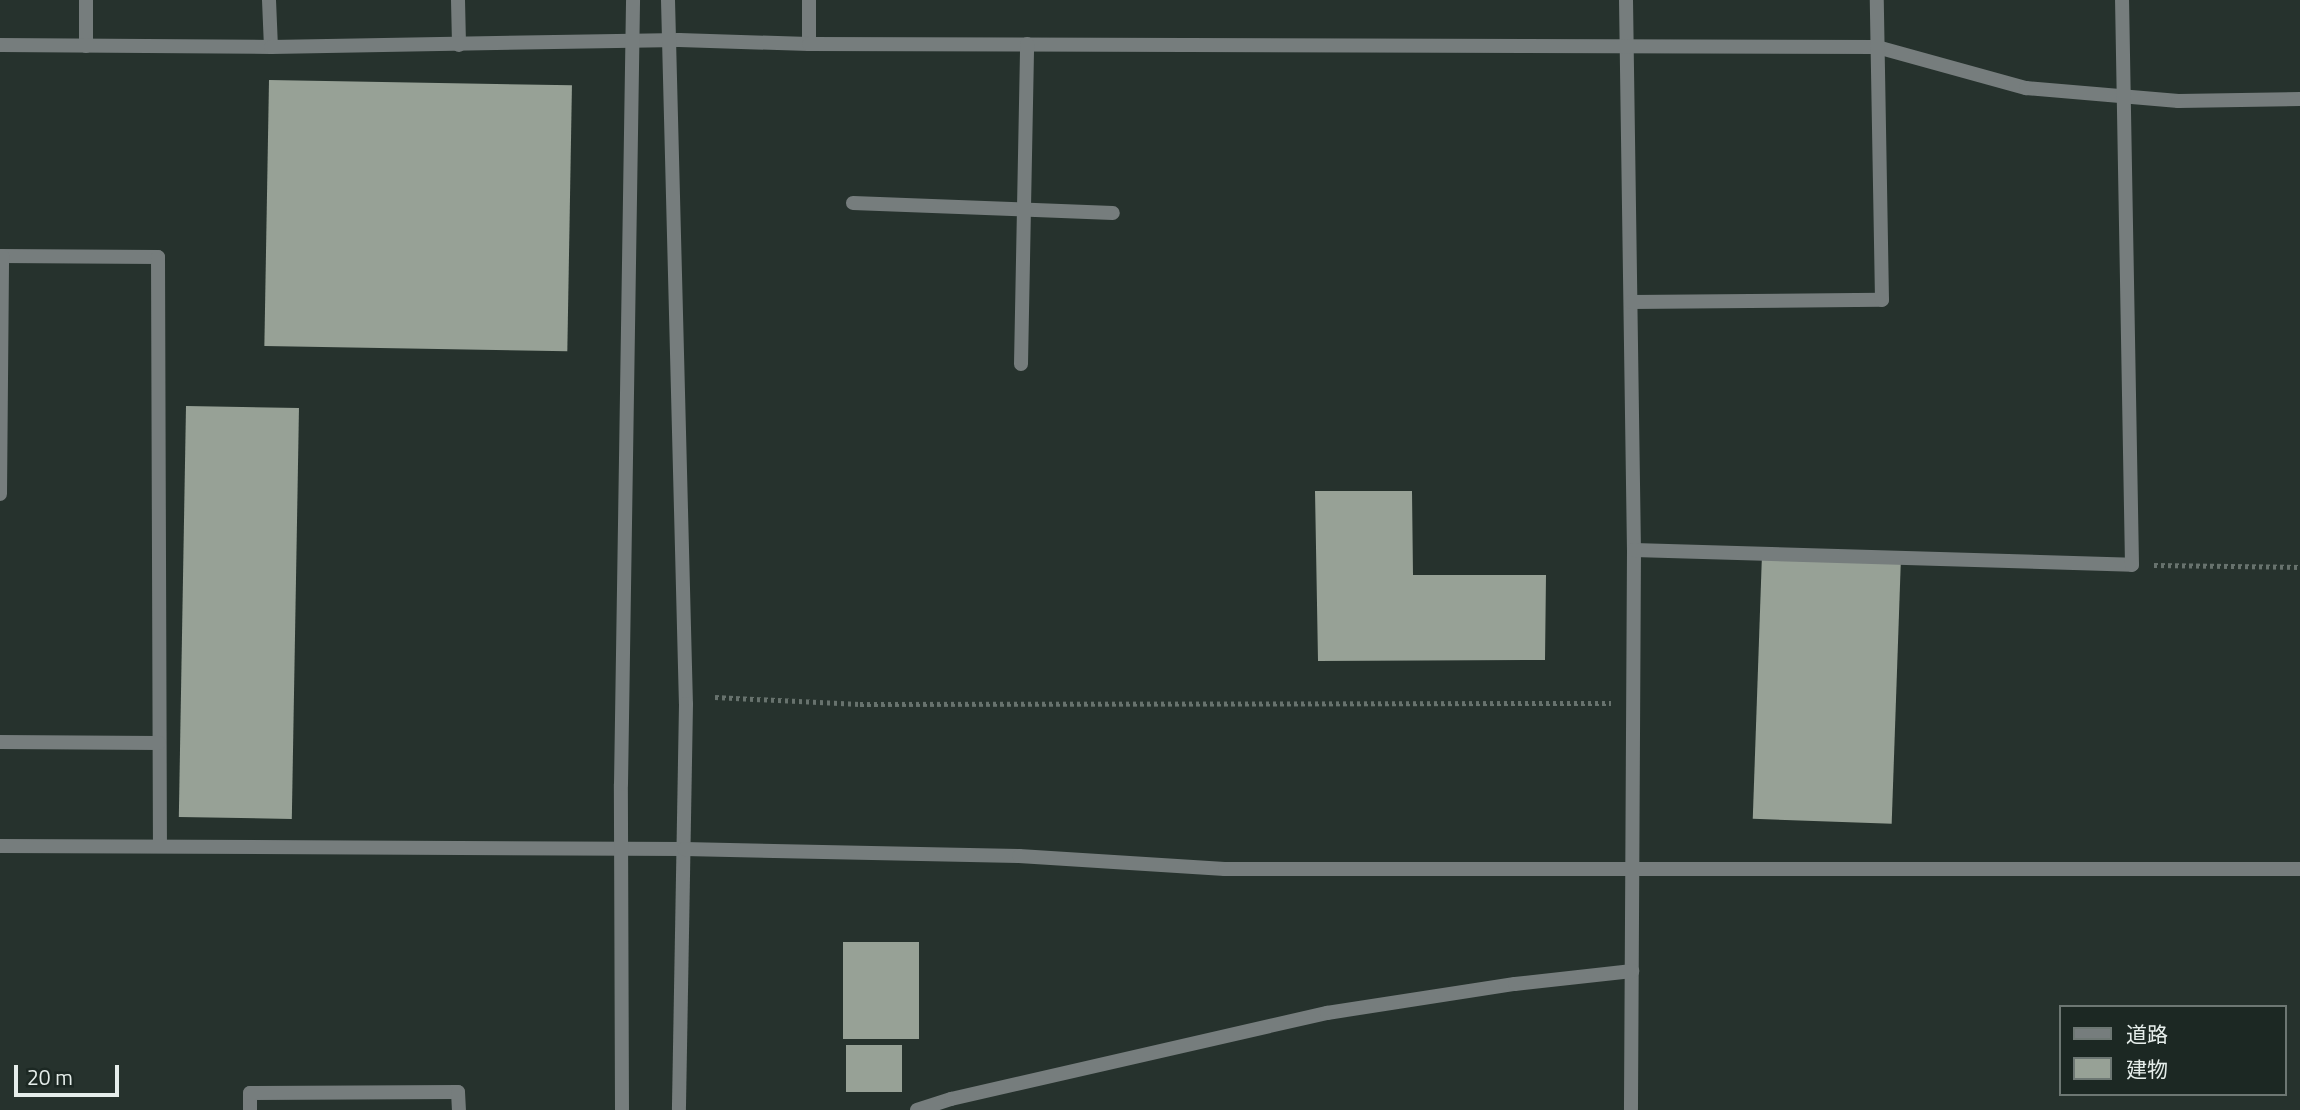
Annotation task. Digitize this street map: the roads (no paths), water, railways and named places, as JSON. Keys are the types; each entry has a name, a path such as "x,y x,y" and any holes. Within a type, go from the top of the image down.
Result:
{"street":[{"path":"86,0 86,46"},
{"path":"269,0 271,47"},
{"path":"458,0 459,45"},
{"path":"622,1110 620,849 633,0"},
{"path":"668,0 686,704 679,1110"},
{"path":"809,0 809,44"},
{"path":"1626,0 1634,550 1631,1110"},
{"path":"1631,302 1882,300 1877,0"},
{"path":"1634,550 2132,565 2121,97 2122,0"},
{"path":"0,45 271,47 668,41 809,44 1877,47 2026,88 2178,101 2300,99"},
{"path":"1021,364 1027,44"},
{"path":"853,203 1113,213"},
{"path":"0,494 1,256 158,257 160,846"},
{"path":"0,741 159,743"},
{"path":"0,846 684,849 1019,856 1225,869 2300,869"},
{"path":"917,1110 965,1096 1327,1013 1514,984 1632,971"},
{"path":"250,1110 250,1093 458,1092 459,1110"}]}
